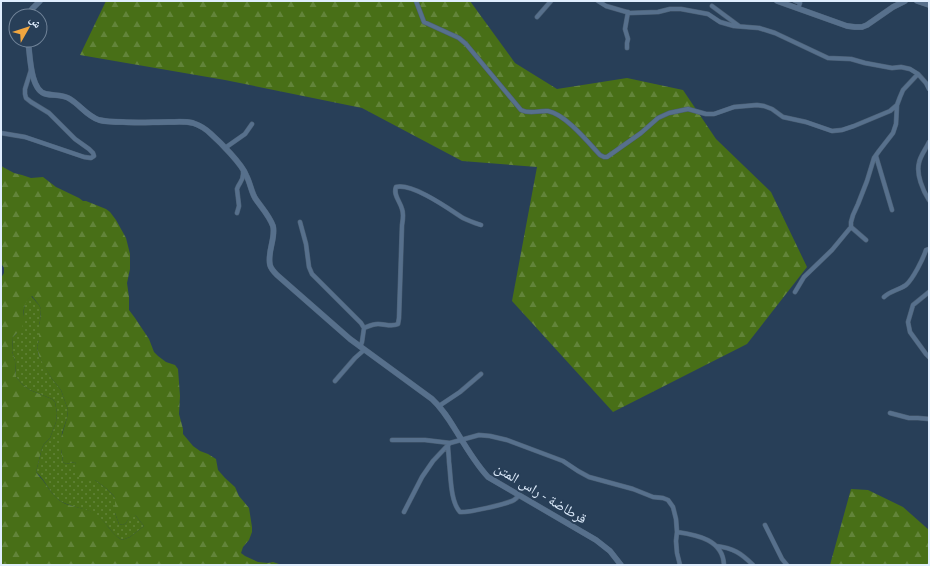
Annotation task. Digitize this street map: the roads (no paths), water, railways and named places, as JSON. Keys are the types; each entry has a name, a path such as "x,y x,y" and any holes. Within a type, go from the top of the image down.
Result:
{"main road":[{"path":"33,8 40,1"},
{"path":"777,1 847,26 855,27 867,25 893,6 905,1"},
{"path":"917,1 929,5"},
{"name":"قرطاضة - راس المتن","path":"29,48 33,79 38,89 42,93 69,98 98,120 137,123 192,123 200,126 210,133 242,168 255,197 273,226 274,233 270,264 277,275 350,339 432,399 439,406 480,468 488,477 596,540 610,551 620,565"}],"street":[{"path":"416,1 424,22 455,36 466,44 521,110 533,113 539,111 549,111 558,114 600,155 604,157 607,157 641,133 658,118 669,113 688,109 706,114 714,114 734,107 757,105 764,106 772,109 783,117 806,122 832,131 842,130 854,126 890,111 898,105"},
{"path":"537,16 551,1"},
{"path":"598,1 606,6 630,13 681,9 708,14 720,22 739,27 759,28 774,33 828,58 851,59 892,68 901,67 910,69 918,74 929,89"},
{"path":"795,1 800,3 798,8"},
{"path":"712,6 739,27"},
{"path":"627,48 628,39 625,29 628,12"},
{"path":"1,133 25,137 84,157 91,158 94,156 89,149 75,139 49,113 26,98 25,89 32,68"},
{"path":"795,292 804,277 832,250 851,227 852,215 858,204 876,156 893,133 896,124 898,105 903,90 918,74"},
{"path":"225,148 245,134 252,124"},
{"path":"929,142 919,163 919,172 924,192 929,200"},
{"path":"876,156 892,210"},
{"path":"237,213 239,206 236,189 242,181 244,172 242,168"},
{"path":"364,328 370,325 378,324 395,326 398,324 403,217 402,209 395,190 396,187 400,186 417,191 464,218 481,225"},
{"path":"300,222 306,244 309,267 312,274 361,323 364,328 362,348 335,381"},
{"path":"851,227 866,240"},
{"path":"884,297 887,294 905,286 910,281 926,250 929,249"},
{"path":"929,292 913,305 908,322 910,332 929,357"},
{"path":"439,406 460,392 481,374"},
{"path":"890,413 909,418 929,419"},
{"path":"392,440 425,440 449,444 479,435 490,436 507,440 563,461 589,477 633,489 653,497 668,500 673,507 676,519 677,553 680,565"},
{"path":"449,444 451,488 460,512 513,501 519,496"},
{"path":"404,512 422,477 433,461 449,444"},
{"path":"764,526 782,559 787,565"},
{"path":"677,532 697,536 711,542 716,546 723,557 724,565"},
{"path":"716,546 736,551 753,565"}]}
